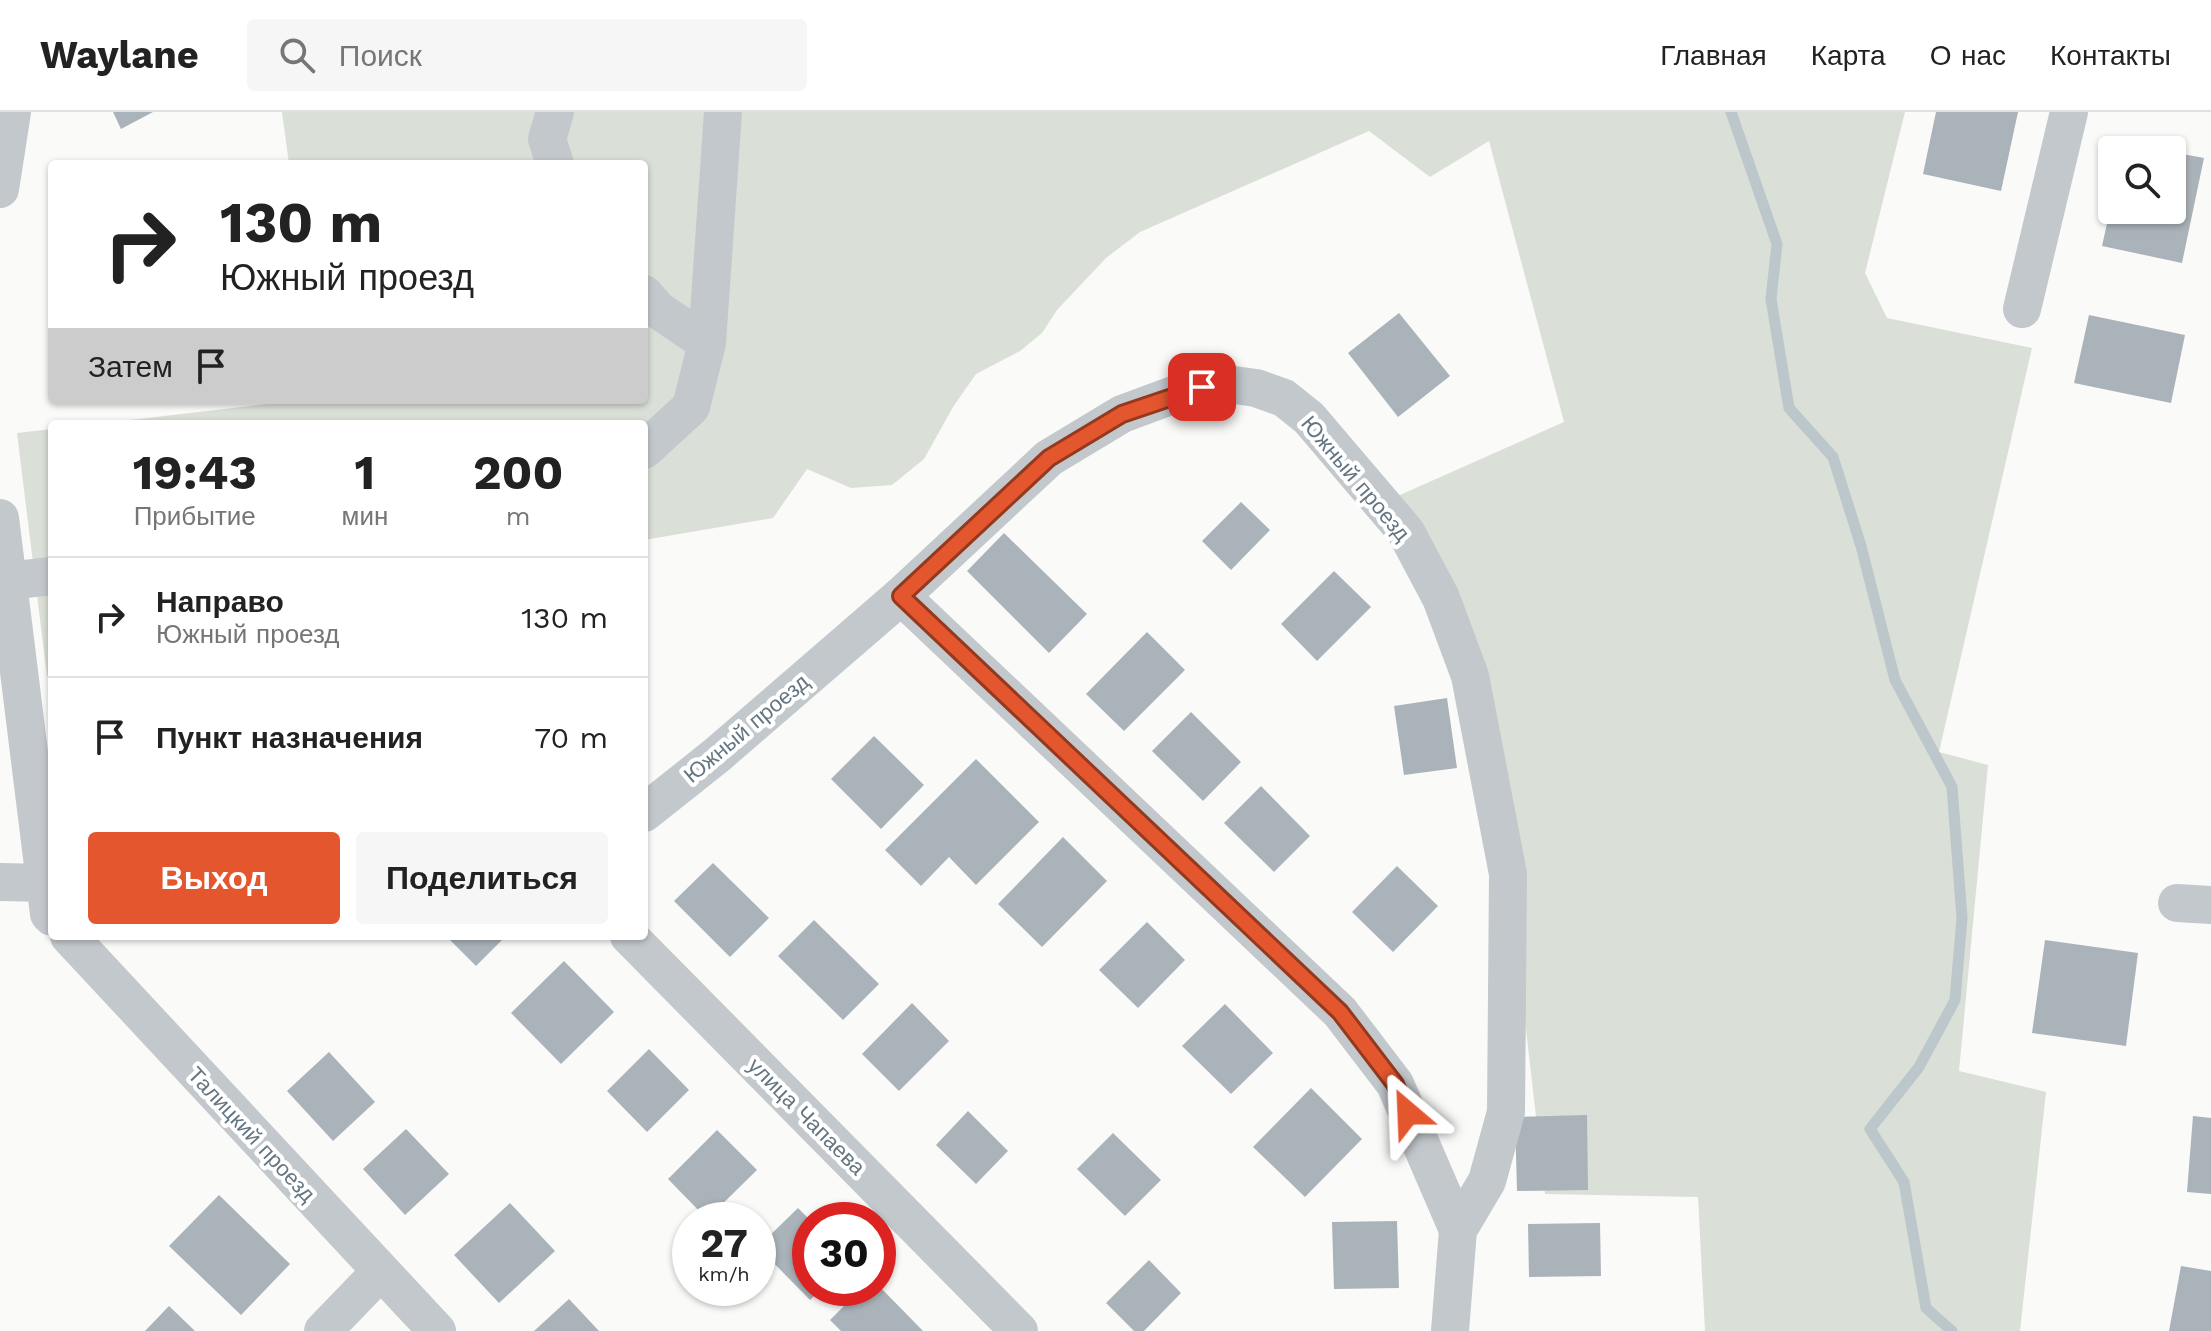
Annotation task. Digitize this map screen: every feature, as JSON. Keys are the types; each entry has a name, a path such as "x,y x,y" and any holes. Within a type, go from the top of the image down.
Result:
{"street":[{"path":"0,189 12,112"},
{"path":"554,160 547,139 555,112"},
{"path":"648,446 691,407 707,343 723,112"},
{"path":"2022,309 2069,112"},
{"path":"648,299 658,310 707,343"},
{"name":"Южный проезд","path":"648,810 717,755 901,596 1049,458 1122,414 1184,391 1220,383 1256,388 1284,398 1309,418 1406,532 1441,598 1470,676 1508,874 1506,1112 1487,1181 1458,1230 1450,1331"},
{"path":"0,518 48,892"},
{"path":"7,581 48,576"},
{"path":"901,596 1340,1012 1395,1084 1458,1230"},
{"path":"0,882 48,900"},
{"name":"улица Чапаева","path":"633,940 1019,1331"},
{"name":"Талицкий проезд","path":"91,943 380,1272 437,1331"},
{"path":"323,1331 380,1272"}],"shaded area":[{"path":"282,112 1905,112 1865,273 1887,318 2032,348 1939,752 1988,765 1959,1071 2046,1092 2020,1331 1705,1331 1698,1197 1545,1194 1508,874 1487,757 1382,503 1564,422 1489,141 1430,177 1369,131 1140,232 1106,258 1057,310 1042,333 1020,351 976,374 924,459 892,485 851,488 807,469 773,518 648,539 648,420 130,420 268,404 648,404 648,160 288,160"},
{"path":"48,429 47,676 17,433"}],"building":[{"path":"113,112 153,112 121,129"},
{"path":"1936,112 2018,112 2001,191 1923,174"},
{"path":"2186,155 2204,158 2182,263 2102,246 2107,224 2186,224"},
{"path":"1399,313 1450,376 1398,417 1348,353"},
{"path":"2089,315 2185,335 2171,403 2074,383"},
{"path":"1241,502 1270,530 1231,570 1202,541"},
{"path":"1004,533 1087,614 1049,653 967,571"},
{"path":"1334,571 1371,607 1317,661 1281,624"},
{"path":"1147,632 1185,670 1124,731 1086,694"},
{"path":"1447,698 1457,768 1404,775 1394,706"},
{"path":"1191,712 1241,762 1203,801 1152,751"},
{"path":"874,736 924,785 881,829 831,779"},
{"path":"976,759 1039,822 976,885 949,857 921,886 885,850"},
{"path":"1261,786 1310,836 1274,872 1224,823"},
{"path":"1063,837 1107,881 1042,947 998,904"},
{"path":"713,863 769,918 730,957 674,901"},
{"path":"1397,866 1438,906 1393,952 1352,912"},
{"path":"814,920 879,984 843,1020 778,956"},
{"path":"1147,922 1185,960 1138,1008 1099,970"},
{"path":"450,940 502,940 476,966"},
{"path":"2045,940 2138,953 2126,1046 2032,1033"},
{"path":"564,961 614,1012 561,1064 511,1013"},
{"path":"912,1003 949,1041 899,1091 862,1054"},
{"path":"1225,1004 1273,1053 1231,1094 1182,1046"},
{"path":"649,1049 689,1090 647,1132 607,1091"},
{"path":"329,1052 375,1102 333,1141 287,1091"},
{"path":"1311,1088 1362,1139 1305,1197 1253,1147"},
{"path":"968,1111 1008,1151 976,1184 936,1145"},
{"path":"1587,1115 1588,1190 1517,1191 1515,1117"},
{"path":"2193,1116 2211,1118 2211,1194 2187,1192"},
{"path":"406,1129 449,1174 405,1215 363,1169"},
{"path":"717,1130 757,1170 724,1202 690,1202 668,1179"},
{"path":"1113,1133 1161,1180 1125,1216 1077,1169"},
{"path":"219,1195 290,1264 241,1315 169,1246"},
{"path":"510,1203 555,1251 499,1303 454,1255"},
{"path":"792,1214 792,1282 776,1265 776,1229"},
{"path":"1397,1221 1399,1288 1334,1289 1332,1222"},
{"path":"1600,1223 1601,1276 1529,1277 1528,1224"},
{"path":"1149,1260 1181,1293 1144,1331 1134,1331 1106,1303"},
{"path":"2181,1266 2211,1271 2211,1331 2169,1331"},
{"path":"569,1299 599,1331 534,1331"},
{"path":"896,1303 923,1331 841,1331 830,1320 844,1306 896,1306"},
{"path":"169,1306 195,1331 145,1331"}],"waterway":[{"path":"1731,112 1777,244 1771,299 1789,408 1833,457 1861,546 1895,680 1952,787 1962,918 1955,1000 1919,1067 1870,1129 1904,1182 1926,1308 1952,1331"}],"route":[{"path":"1202,387 1122,414 1049,458 901,596 1340,1012 1395,1084 1408,1113"}]}
